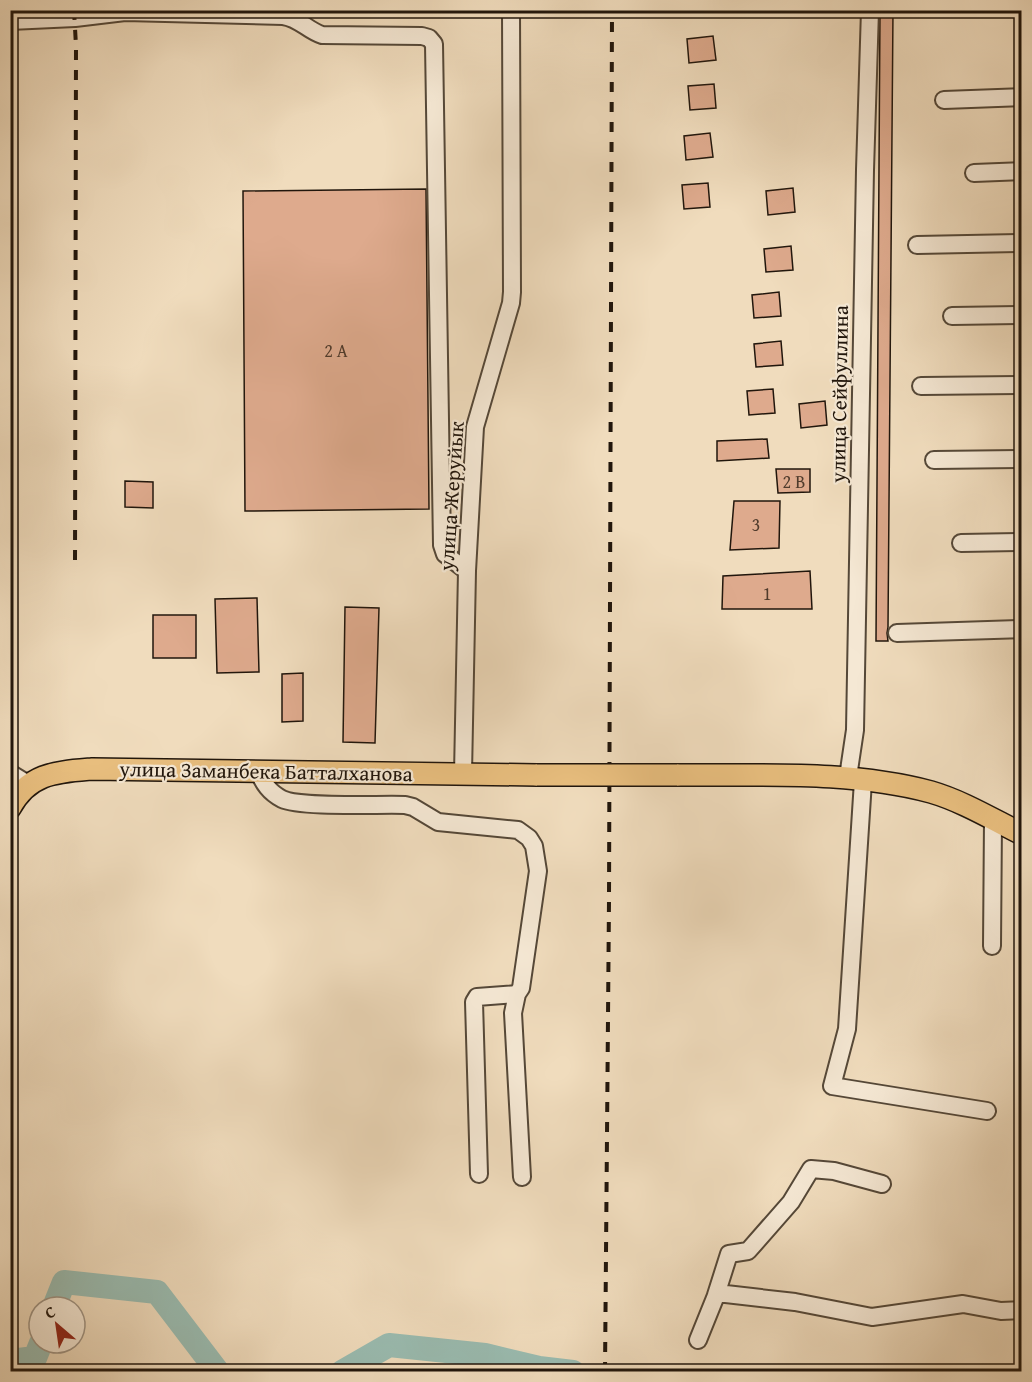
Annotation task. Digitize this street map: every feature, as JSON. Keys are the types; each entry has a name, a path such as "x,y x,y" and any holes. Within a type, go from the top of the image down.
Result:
{"main road":[{"name":"улица Заманбека Батталханова","path":"10,808 15,798 19,778 92,769 856,779"},
{"path":"856,779 932,792 1022,834"}],"street":[{"name":"улица Жеруйык","path":"463,774 467,571 475,427 511,303 512,292 511,10"},
{"name":"улица Сейфуллина","path":"870,10 865,170 856,779 847,1029 832,1086 987,1111"},
{"path":"10,21 75,18 125,11 283,16 294,18 311,31 322,35 422,36 429,38 434,44 442,545 445,554 467,571"},
{"path":"944,100 1022,97"},
{"path":"974,172 1022,171"},
{"path":"917,245 1022,243"},
{"path":"952,316 1022,315"},
{"path":"921,386 1022,385"},
{"path":"934,460 1022,459"},
{"path":"961,543 1022,542"},
{"path":"897,633 1022,630"},
{"path":"258,771 265,786 285,800 306,803 405,805 413,807 438,822 518,830 524,833 534,846 538,872 521,988 513,1013 522,1177"},
{"path":"992,946 993,820"},
{"path":"479,1174 474,1002 477,997 518,994"},
{"path":"698,1340 729,1254 748,1251 791,1202 811,1169 834,1171 882,1184"},
{"path":"716,1295 717,1293 795,1302 872,1317 963,1304 1001,1311 1022,1310"}],"building":[{"path":"880,10 893,10 888,641 876,641"},
{"path":"713,36 716,60 689,63 687,39"},
{"path":"714,84 716,108 690,110 688,86"},
{"path":"710,133 713,157 686,160 684,136"},
{"path":"708,183 710,207 684,209 682,185"},
{"path":"793,188 795,212 768,215 766,191"},
{"path":"426,189 429,509 245,511 243,191"},
{"path":"791,246 793,270 766,272 764,249"},
{"path":"779,292 781,316 754,318 752,295"},
{"path":"781,341 783,365 756,367 754,344"},
{"path":"773,389 775,413 749,415 747,391"},
{"path":"825,401 827,425 801,428 799,404"},
{"path":"767,439 769,458 717,461 717,441"},
{"path":"776,469 810,469 810,492 778,493"},
{"path":"125,481 153,482 153,508 125,507"},
{"path":"734,501 780,501 779,548 730,550"},
{"path":"810,571 812,609 722,609 723,576"},
{"path":"257,598 259,672 217,673 215,599"},
{"path":"345,607 379,608 375,743 343,742"},
{"path":"153,615 196,615 196,658 153,658"},
{"path":"303,673 303,721 282,722 282,674"}],"waterway":[{"path":"59,1295 64,1282 157,1292 218,1372"},
{"path":"342,1372 389,1345 485,1355 539,1368 573,1372"},
{"path":"10,1361 35,1358 36,1355"}],"railway":[{"path":"74,10 76,46 75,567"},
{"path":"605,1372 612,10"}]}
